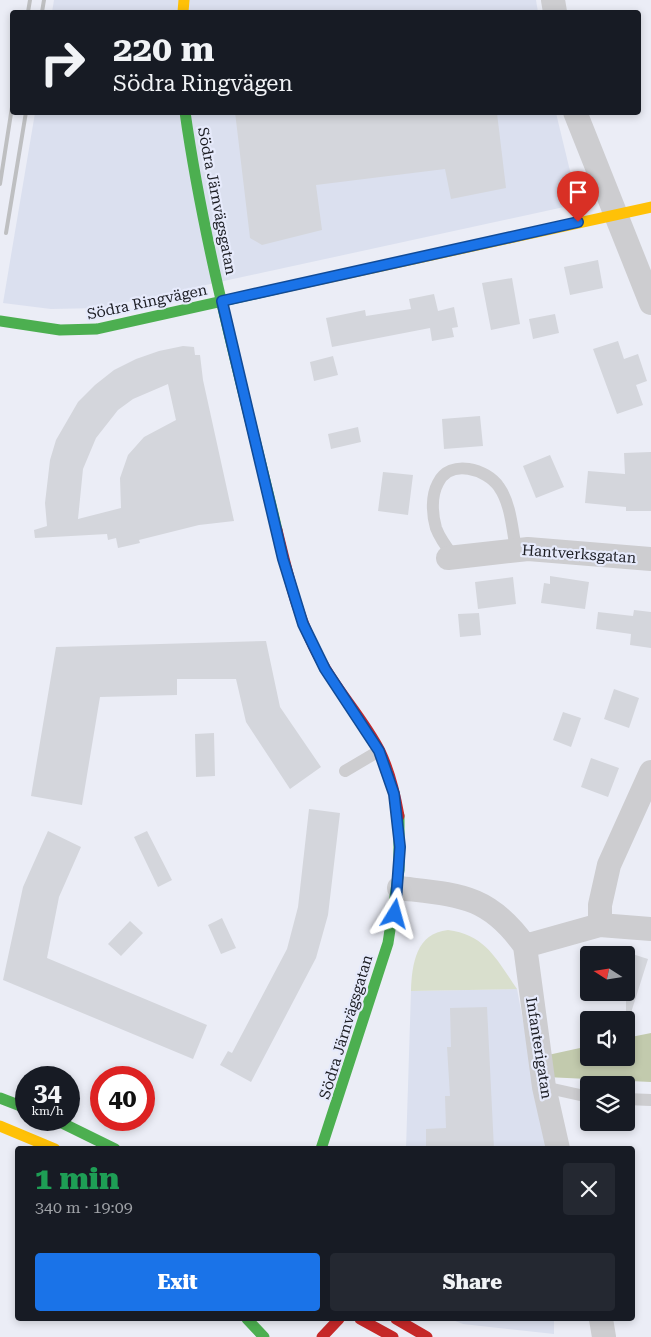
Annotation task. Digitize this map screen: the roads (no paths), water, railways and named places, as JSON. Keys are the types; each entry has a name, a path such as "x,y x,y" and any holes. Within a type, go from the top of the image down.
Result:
{"street":[{"name":"Södra Järnvägsgatan","path":"185,115 201,210 283,559 303,624 325,669 379,751 390,778 398,816 399,888 388,943 322,1146"},
{"path":"575,115 651,303"},
{"name":"Södra Ringvägen","path":"0,321 79,331 106,327 651,207"},
{"name":"Hantverksgatan","path":"451,558 516,549 557,550 651,559"},
{"path":"600,925 600,905 609,865 651,772"},
{"path":"399,888 445,893 474,900 500,916 525,946 600,925 651,929"},
{"name":"Infanterigatan","path":"525,946 544,1087 557,1146"},
{"path":"0,1098 15,1104"},
{"name":"Södra Järnvägsgatan","path":"329,1146 332,1120"},
{"path":"0,1126 48,1146"},
{"path":"78,1131 109,1146"},
{"path":"322,1337 337,1321"},
{"path":"364,1321 393,1337"},
{"path":"399,1321 427,1337"},
{"path":"601,1321 604,1337"},
{"path":"251,1328 264,1337"}],"lane":[{"path":"451,558 437,530 433,502 438,482 444,475 466,469 482,471 491,477 500,488 507,504 516,549"},
{"path":"345,770 379,751"},
{"path":"544,1087 580,1095"},
{"path":"635,1099 651,1100"}],"railway":[{"path":"28,10 30,0"},
{"path":"42,10 44,0"},
{"path":"0,184 11,115"},
{"path":"6,233 26,115"}]}
